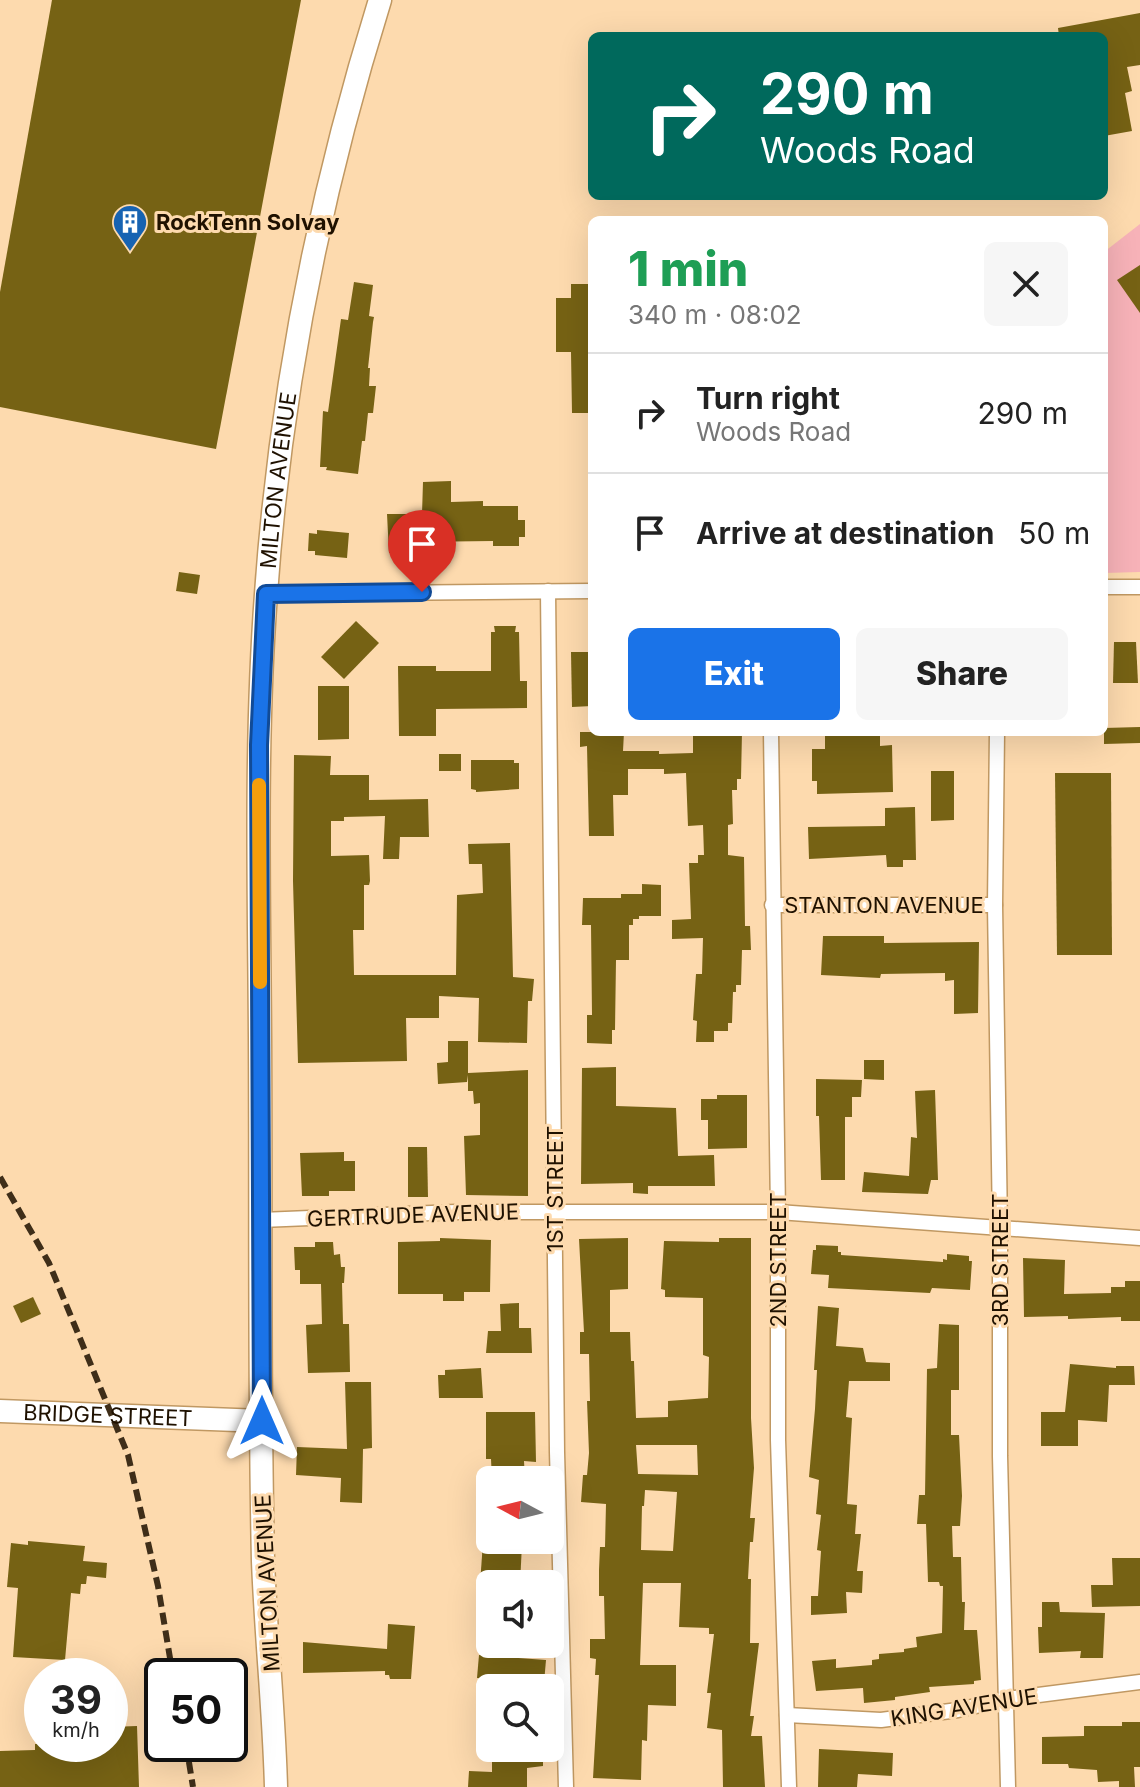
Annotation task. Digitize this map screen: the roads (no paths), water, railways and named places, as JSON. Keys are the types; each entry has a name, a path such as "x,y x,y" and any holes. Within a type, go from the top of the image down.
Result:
{"main road":[{"name":"MILTON AVENUE","path":"276,1787 263,1565 259,745 266,594 275,500 300,326 331,179 380,0"},
{"name":"BRIDGE STREET","path":"0,1411 262,1421"}],"street":[{"path":"1108,587 1140,587"},
{"name":"1ST STREET","path":"548,591 557,1452 566,1787"},
{"path":"266,594 588,591"},
{"name":"2ND STREET","path":"771,736 778,1440 789,1787"},
{"name":"3RD STREET","path":"997,736 995,905 1000,1456 1008,1787"},
{"name":"STANTON AVENUE","path":"772,905 995,905"},
{"name":"GERTRUDE AVENUE","path":"261,1220 456,1212 778,1212 1140,1238"},
{"name":"KING AVENUE","path":"787,1715 881,1720 958,1710 1007,1699 1140,1682"}],"railway":[{"path":"0,1177 49,1263 128,1455 158,1586 170,1658"},
{"path":"189,1762 193,1787"}],"place":[{"name":"RockTenn Solvay","path":"130,253"}]}
